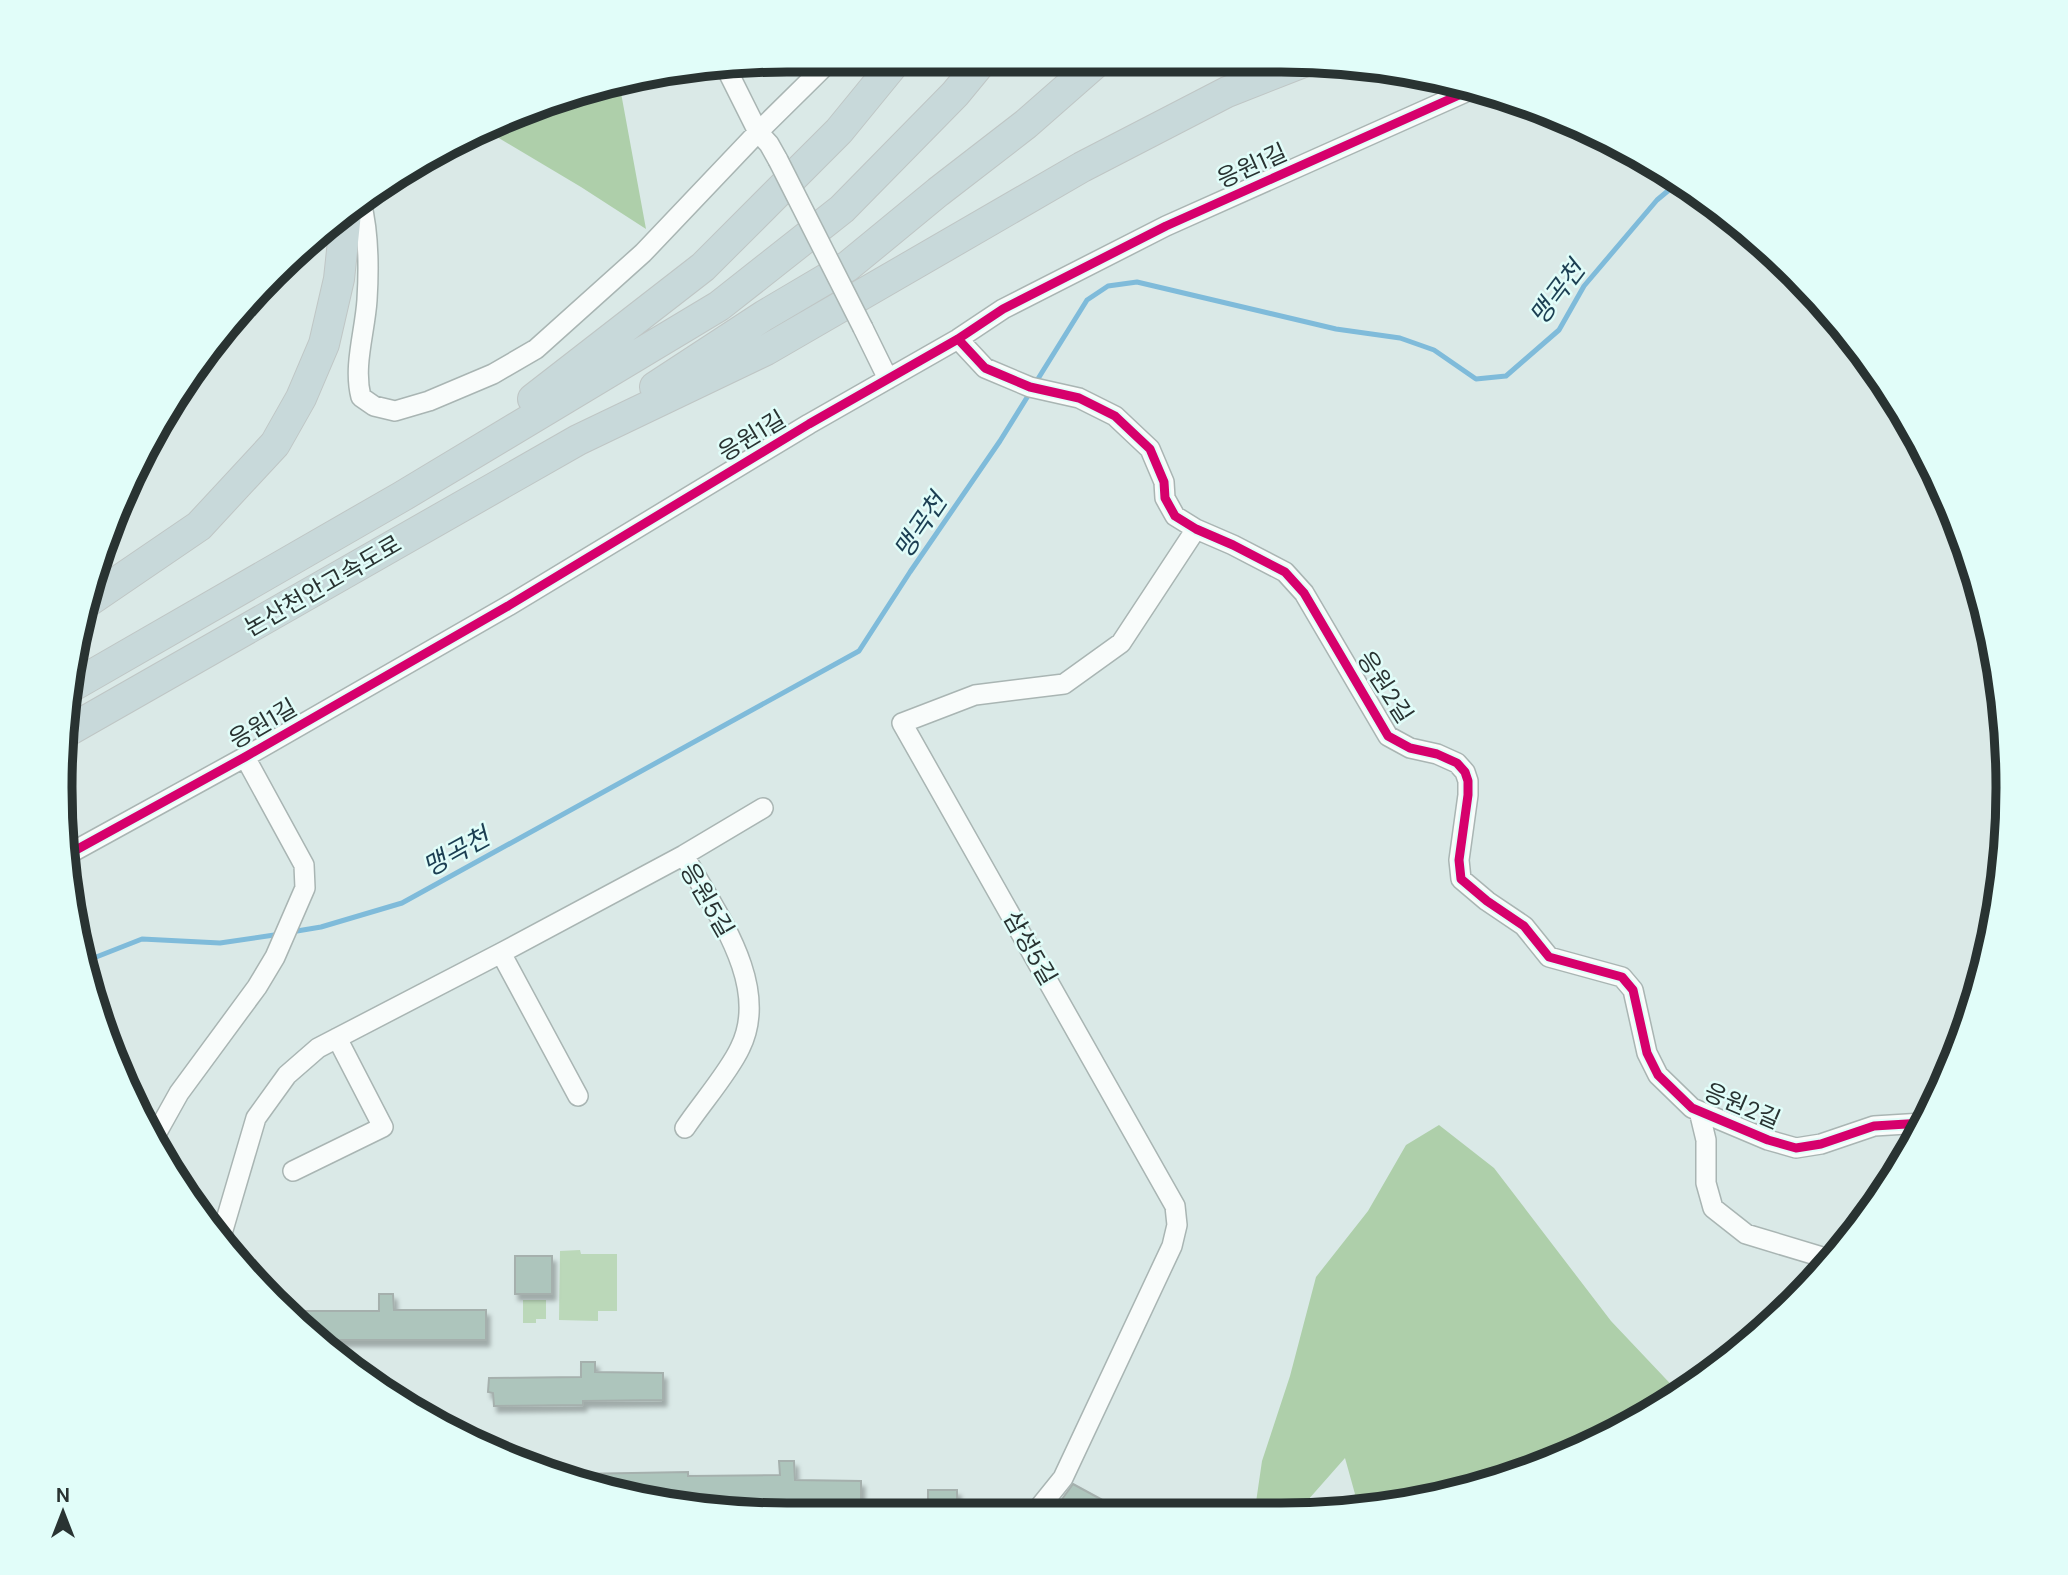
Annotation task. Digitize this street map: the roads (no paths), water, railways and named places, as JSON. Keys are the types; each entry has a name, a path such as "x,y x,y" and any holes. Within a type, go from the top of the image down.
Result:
{"highway":[{"path":"401,497 703,267 839,131 887,72"},
{"path":"401,497 719,306 842,209 955,94 973,72"},
{"path":"579,440 670,377 848,266 1026,124 1086,72"},
{"path":"579,440 766,350 1082,167 1227,92 1279,72"},
{"path":"98,595 199,526 275,444 301,398 324,344 339,279 345,226"},
{"name":"논산천안고속도로","path":"74,727 579,440"},
{"name":"논산천안고속도로","path":"80,682 401,497"}],"street":[{"path":"363,212 367,236 367,300 357,381 361,397 374,406 395,411 429,401 493,374 536,349 643,253 819,72"},
{"path":"729,74 758,132 778,160 888,379"},
{"name":"응원1길","path":"75,851 245,757 508,606 809,424 958,340 1003,309 1166,226 1461,95"},
{"name":"응원2길","path":"958,340 985,368 1031,386 1079,398 1115,416 1150,449 1164,482 1165,498 1175,516 1196,530 1233,545 1285,572 1304,593 1388,736 1410,748 1437,754 1457,763 1465,772 1468,795 1459,860 1461,879 1524,926 1549,957 1622,977 1633,990 1647,1053 1658,1075 1692,1108 1768,1140 1796,1148 1821,1144 1874,1126 1911,1124"},
{"name":"삼성5길","path":"1043,1503 1063,1478 1172,1246 1177,1225 1175,1206 902,723 975,695 1064,684 1121,643 1196,530"},
{"path":"159,1129 179,1093 257,987 275,957 305,888 304,865 245,757"},
{"path":"684,855 764,808"},
{"name":"응원5길","path":"224,1228 256,1118 287,1075 318,1048 684,855 741,959 748,985 748,1022 740,1049 685,1128"},
{"path":"501,953 578,1096"},
{"path":"293,1171 383,1127 337,1038"},
{"path":"1699,1111 1706,1140 1706,1183 1713,1208 1746,1234 1820,1257"}],"waterway":[{"name":"맹곡천","path":"1036,382 1087,300 1108,286 1137,282 1336,329 1400,338 1434,350 1476,379 1506,376 1559,330 1584,286 1657,200 1671,188"},
{"name":"맹곡천","path":"291,932 321,927 402,903 859,651 1031,391"},
{"name":"맹곡천","path":"93,958 142,939 220,943 281,934"}]}
